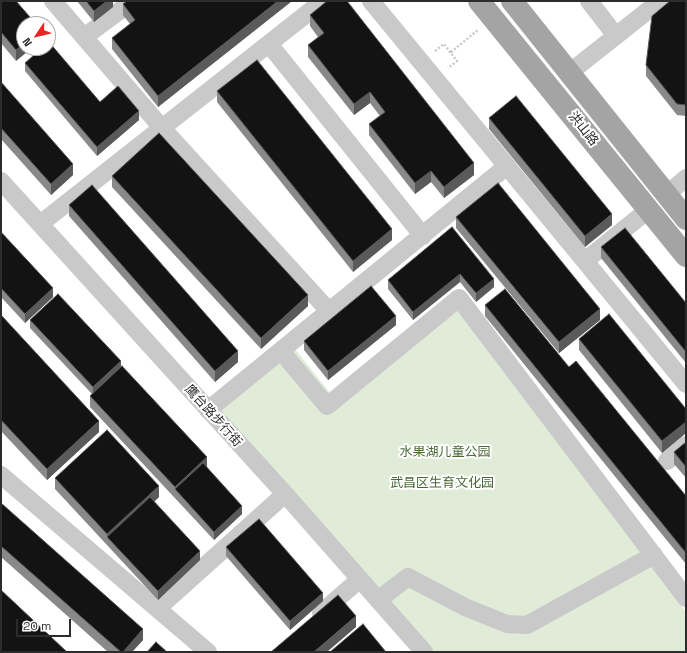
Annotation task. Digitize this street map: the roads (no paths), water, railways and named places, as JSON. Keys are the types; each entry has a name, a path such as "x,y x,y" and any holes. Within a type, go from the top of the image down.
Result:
{"main road":[{"name":"洪山路","path":"480,1 686,256"},
{"name":"洪山路","path":"512,1 686,220"}],"street":[{"path":"53,1 162,128 329,311"},
{"path":"84,37 126,6 130,1"},
{"path":"40,224 322,1"},
{"path":"371,1 686,384"},
{"path":"589,1 616,36"},
{"path":"569,73 660,1"},
{"path":"269,44 422,236"},
{"path":"208,410 507,166"},
{"path":"666,194 686,178"},
{"name":"鹰台路步行街","path":"1,181 285,494 424,652"},
{"path":"585,261 648,210"},
{"path":"281,351 327,406 459,298 686,598"},
{"path":"667,461 686,445"},
{"path":"1,475 208,652"},
{"path":"158,608 285,494"},
{"path":"378,600 408,577 465,607 496,620 507,624 527,624 654,555"},
{"path":"309,623 360,579"}],"park label":[{"name":"水果湖儿童公园","path":"445,452"},
{"name":"武昌区生育文化园","path":"442,483"}]}
